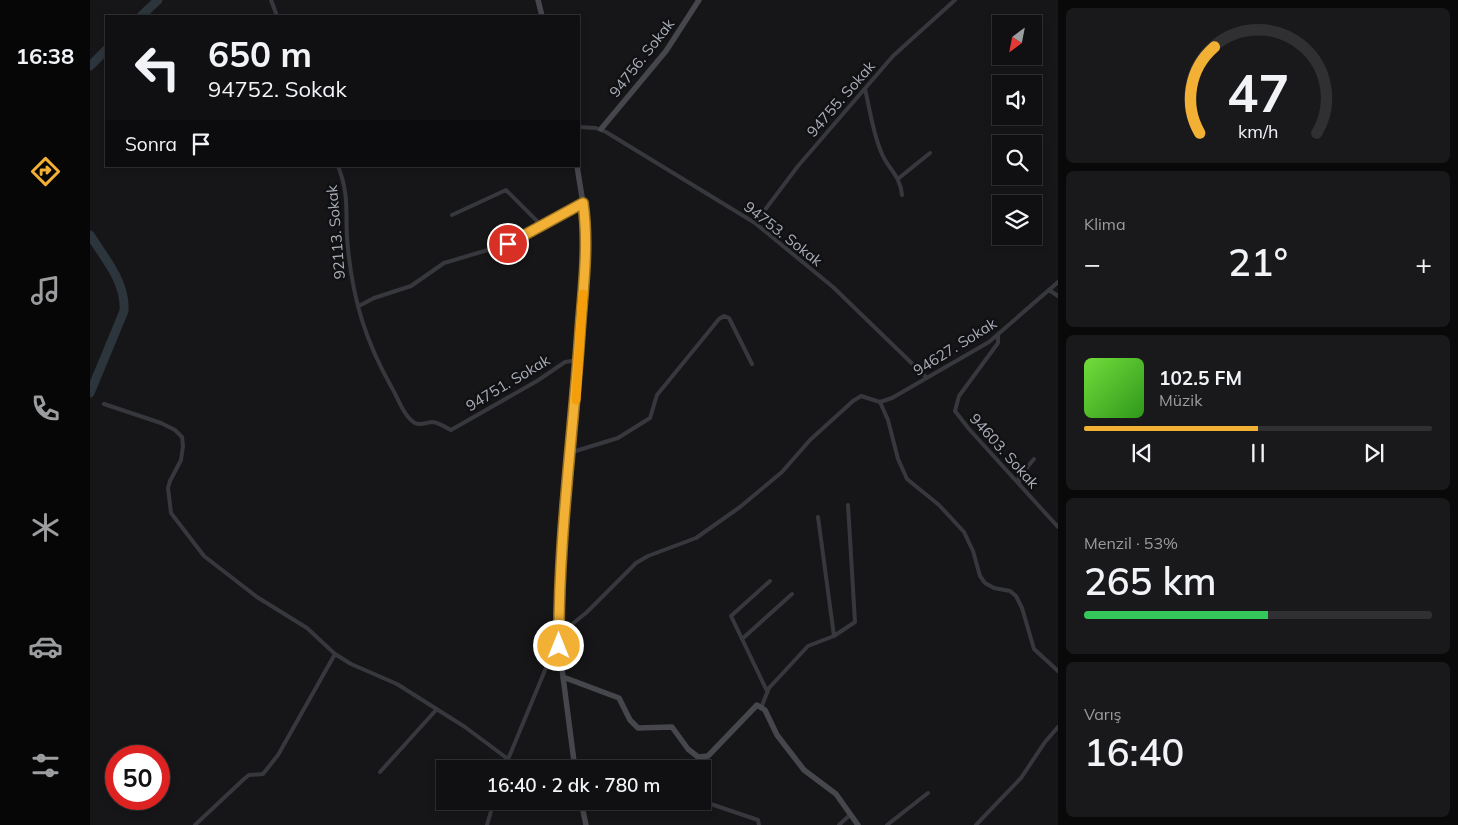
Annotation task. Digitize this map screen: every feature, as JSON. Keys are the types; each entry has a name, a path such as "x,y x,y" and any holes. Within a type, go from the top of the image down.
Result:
{"main road":[{"path":"538,0 542,15"},
{"name":"94756. Sokak","path":"601,129 666,51 699,0"},
{"path":"574,760 559,635 561,551 586,250 583,203 577,167"},
{"path":"563,677 619,698 630,720 638,728 672,727 688,749 698,758 708,756 757,705 764,710 777,734 804,770 836,794 858,825"},
{"path":"583,810 586,825"}],"street":[{"path":"271,0 277,15"},
{"name":"94755. Sokak","path":"755,224 798,166 894,56 955,0"},
{"path":"865,89 882,154 898,178 902,195"},
{"name":"94753. Sokak","path":"580,127 601,129 755,224 833,287 927,378"},
{"path":"898,178 930,153"},
{"name":"92113. Sokak","path":"338,167 347,193 348,252 354,296 359,306 362,326 370,347 409,418 417,424 434,422 450,430"},
{"path":"452,215 506,190 541,225"},
{"path":"359,306 374,298 411,286 444,263 508,244 583,203"},
{"name":"94627. Sokak","path":"880,402 927,378 998,335 1058,282"},
{"path":"1049,290 1058,296"},
{"path":"569,453 618,438 650,418 657,395 719,319 724,316 730,320 752,364"},
{"name":"94603. Sokak","path":"998,335 998,344 959,396 955,410 969,429 1058,527"},
{"name":"94751. Sokak","path":"450,430 537,381 565,362 578,360"},
{"path":"559,635 587,612 636,563 655,553 696,538 740,507 782,472 810,440 861,396 880,402 888,420 896,452 907,479 939,505 964,532 973,551 980,576 985,583 994,588 1010,591 1016,596 1022,608 1034,649 1058,671"},
{"path":"104,404 135,413 175,430 182,437 181,460 168,488 172,513 204,556 257,597 307,628 335,654 360,669 397,684 437,709 508,759 548,663 559,646"},
{"path":"1019,484 1020,475 1034,459"},
{"path":"761,708 767,691 808,646 834,636 855,622 848,505"},
{"path":"818,518 834,636"},
{"path":"767,691 731,616 770,582"},
{"path":"742,639 792,594"},
{"path":"196,825 249,775 263,774 278,755 335,654"},
{"path":"380,772 437,709"},
{"path":"976,825 1021,778 1058,727"},
{"path":"887,825 928,794"},
{"path":"711,804 758,820 759,825"},
{"path":"487,825 491,810"},
{"path":"839,825 851,814"}],"waterway":[{"path":"142,15 158,0"},
{"path":"90,66 105,51"},
{"path":"90,235 113,271 122,290 124,300 124,311 90,393"}],"slow traffic":[{"path":"576,400 583,294"}],"route":[{"path":"508,244 583,203 586,222 586,250 575,404 561,551 559,646"}]}
